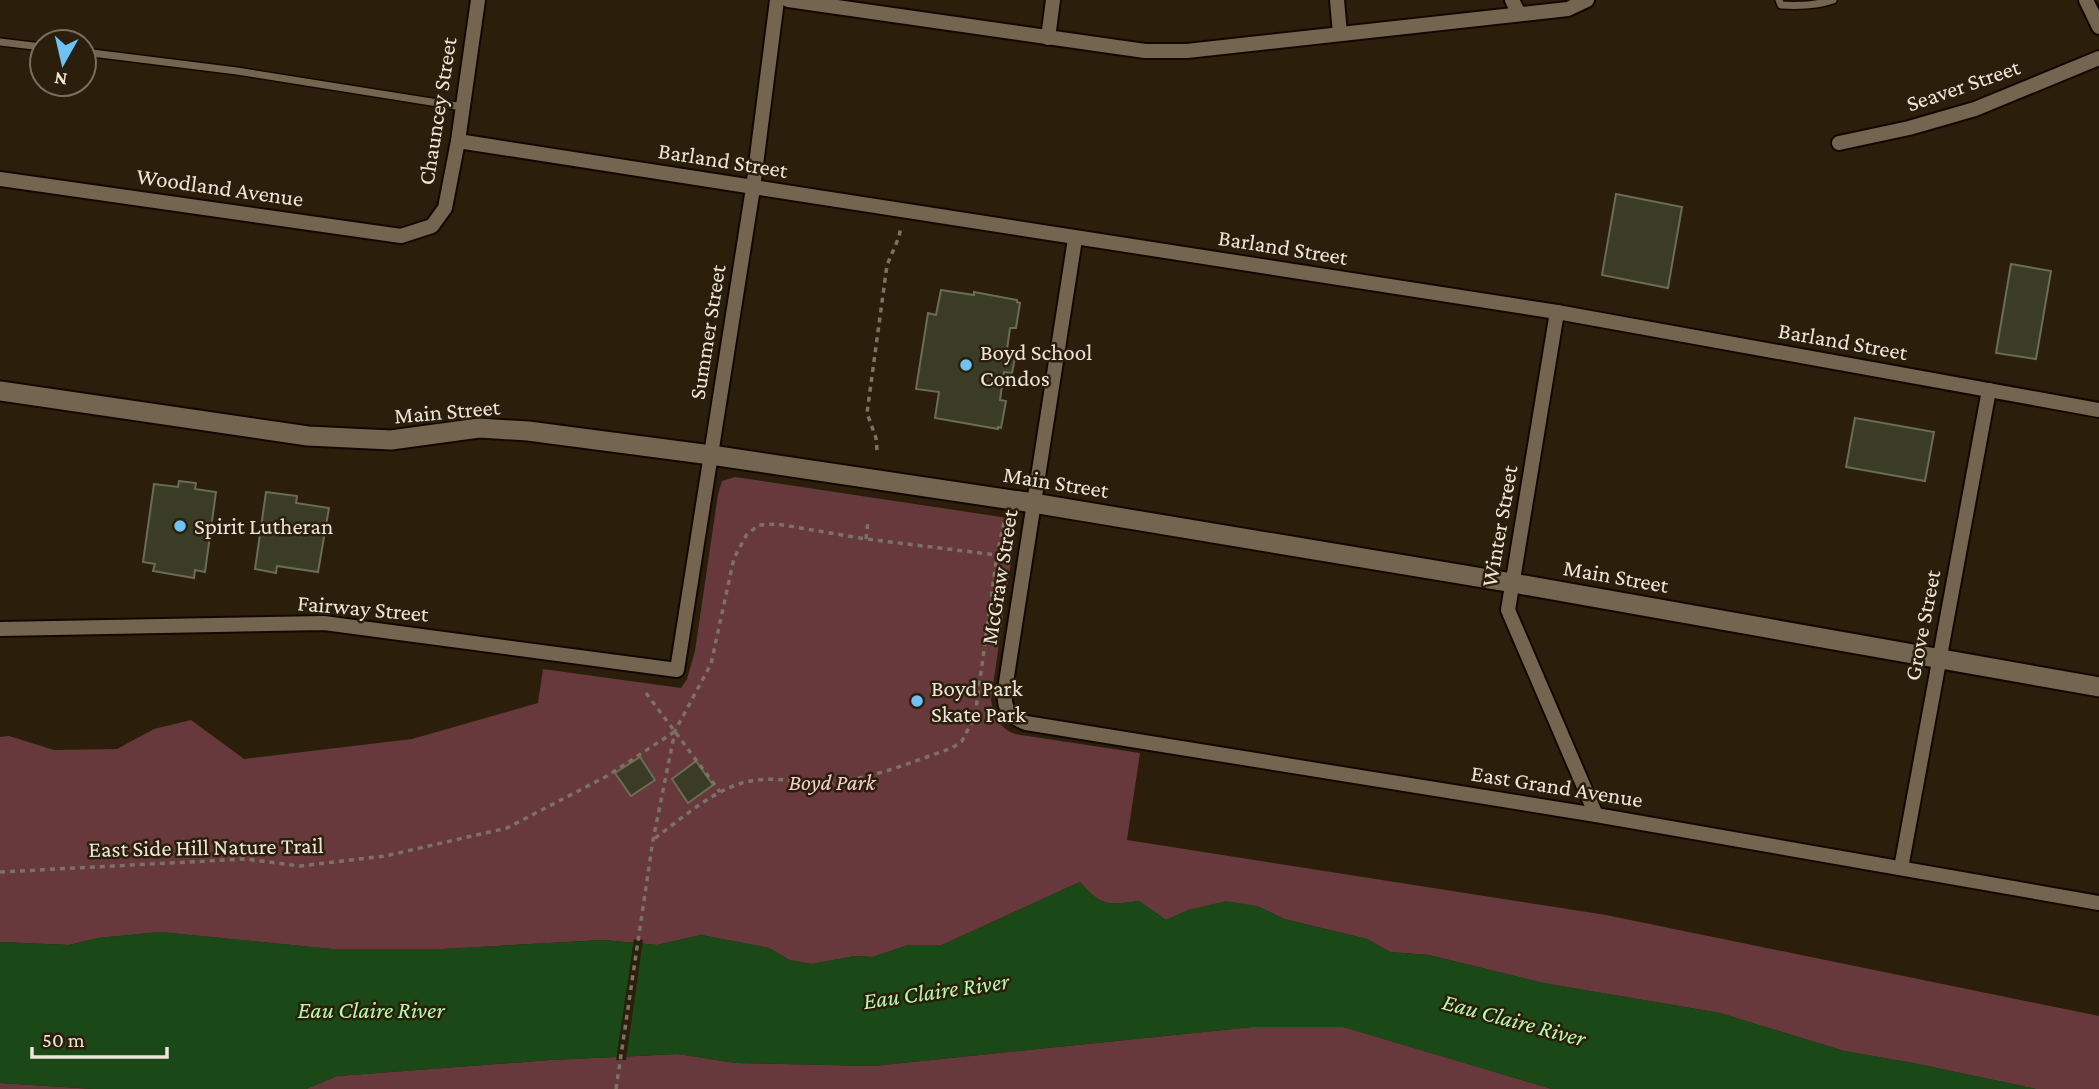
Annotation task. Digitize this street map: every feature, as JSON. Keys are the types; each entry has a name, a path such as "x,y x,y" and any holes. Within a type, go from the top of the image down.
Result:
{"street":[{"name":"Chauncey Street","path":"432,226 444,208 458,141 478,0"},
{"name":"Summer Street","path":"677,670 753,188 777,0"},
{"path":"789,0 1145,51 1187,51 1568,9 1587,0"},
{"path":"1048,38 1053,0"},
{"path":"1337,0 1340,34"},
{"path":"1512,0 1519,14"},
{"path":"2086,0 2099,27"},
{"name":"Seaver Street","path":"1839,143 1909,128 1975,108 2099,58"},
{"name":"Barland Street","path":"458,141 1557,312 2099,410"},
{"name":"Woodland Avenue","path":"0,179 401,236 432,226"},
{"name":"McGraw Street","path":"1008,713 1005,706 1005,689 1075,239"},
{"name":"Winter Street","path":"1557,312 1508,610 1596,815"},
{"name":"Grove Street","path":"1901,868 1989,390"},
{"name":"Main Street","path":"0,391 308,436 391,440 479,428 527,430 711,455 1033,503 1513,583 2099,687"},
{"name":"Fairway Street","path":"0,629 324,623 677,670"},
{"name":"East Grand Avenue","path":"1008,713 1026,723 1596,815 2099,903"}],"lane":[{"path":"1780,3 1821,4 1833,0"},
{"path":"0,42 28,45"},
{"path":"98,54 237,71 463,107"}],"path":[{"path":"877,450 867,413 887,265 900,237 903,212"},
{"path":"653,842 720,792 737,784 759,779 834,782 865,776 952,748 962,741 975,716 980,692 997,555 1005,518"},
{"path":"866,538 868,522"},
{"path":"616,1089 653,842 675,731 711,664 734,558 747,534 759,525 777,524 997,555"},
{"path":"646,693 720,792"},
{"name":"East Side Hill Nature Trail","path":"0,872 245,859 300,866 385,856 507,828 607,776 675,731"}],"green space":[{"name":"Boyd Park","path":"735,477 1008,518 1015,527 1015,535 991,699 993,710 1001,725 1015,734 1140,753 1127,840 1606,915 2099,1016 2099,1089 2036,1089 1844,1051 1720,1013 1543,983 1429,955 1390,952 1367,939 1284,919 1257,906 1189,910 1166,920 1139,901 1112,903 1100,900 1080,882 942,945 908,945 873,957 855,956 812,964 789,960 769,948 701,935 657,945 603,940 443,949 332,949 160,932 98,938 69,945 0,942 0,737 9,736 54,750 117,749 154,729 191,720 244,759 412,739 538,703 543,669 681,688 687,679 695,651 718,494 722,481"},
{"path":"1252,1027 1344,1027 1552,1089 306,1089 337,1076 550,1060 678,1054 736,1063 873,1066"},
{"path":"0,1083 94,1089 0,1089"}],"water":[{"name":"Eau Claire River","path":"1080,882 1100,900 1112,903 1139,901 1166,920 1188,910 1226,901 1257,906 1284,919 1367,939 1390,952 1429,955 1543,983 1720,1013 1844,1051 2036,1089 1552,1089 1343,1027 1252,1027 873,1066 736,1063 678,1054 550,1060 337,1076 306,1089 94,1089 0,1083 0,942 69,945 98,938 160,932 332,949 443,949 603,940 657,945 701,935 769,948 789,960 812,964 855,956 873,957 908,945 942,945"}],"pier":[{"path":"634,939 643,940 626,1060 616,1060"}],"building":[{"path":"1616,194 1682,207 1668,288 1602,275"},
{"path":"2011,264 2051,271 2036,359 1996,353"},
{"name":"Boyd School Condos","path":"941,290 974,295 974,292 1017,300 1020,303 1016,328 1010,328 1006,357 1015,358 1012,373 1004,372 1000,400 1006,401 1001,428 935,418 939,392 916,389 928,313 936,315"},
{"path":"1855,418 1934,432 1925,481 1846,467"},
{"path":"179,481 196,483 195,489 216,492 205,572 195,570 194,578 153,571 155,564 143,562 154,484 178,487"},
{"path":"266,492 297,496 296,503 329,508 318,572 277,566 276,573 255,569"},
{"path":"640,757 655,780 631,796 615,773"},
{"path":"696,761 713,785 688,803 672,779"}],"place":[{"name":"Boyd School Condos","path":"966,365"},
{"name":"Spirit Lutheran","path":"180,526"},
{"name":"Boyd Park Skate Park","path":"917,701"}]}
